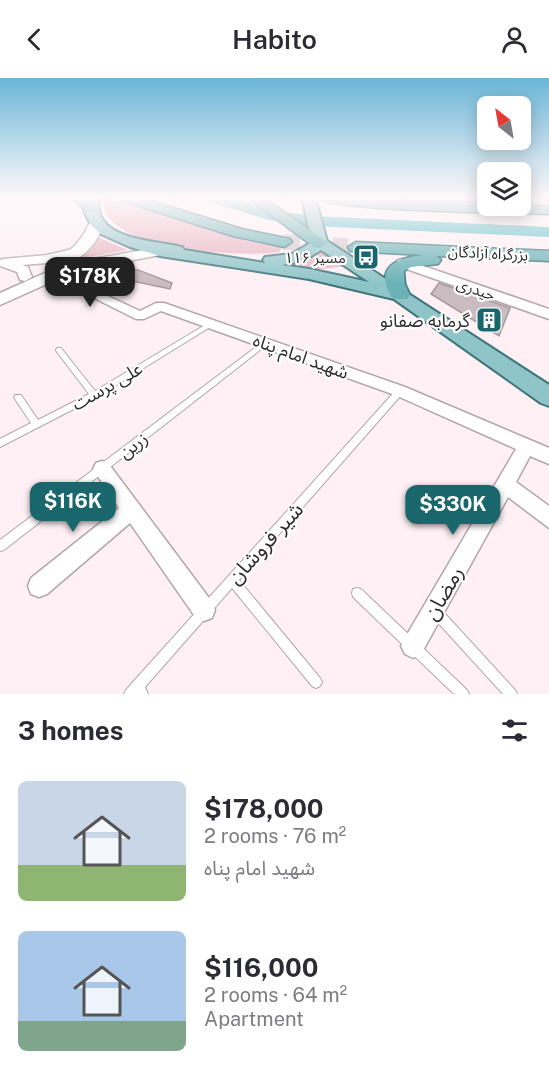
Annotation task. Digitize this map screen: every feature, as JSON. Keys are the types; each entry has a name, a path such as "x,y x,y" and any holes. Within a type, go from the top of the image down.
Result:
{"highway":[{"path":"219,227 284,242 235,227"},
{"path":"297,227 320,243"},
{"name":"بزرگراه آزادگان","path":"356,247 549,256"},
{"path":"400,295 393,275 395,268 403,263 440,260 549,265"}],"main road":[{"path":"0,290 77,252 93,236 92,227"},
{"path":"104,227 108,232 123,240 160,251 309,274 400,295"},
{"path":"316,227 320,243 362,269 549,397"},
{"path":"0,300 54,274 91,262 160,251 189,250 277,261 295,259 309,253 320,243"},
{"path":"309,274 403,263"}],"street":[{"path":"2,263 47,259 77,252"},
{"path":"2,263 23,270 25,277"},
{"name":"حیدری","path":"403,263 549,314"},
{"name":"شهید امام پناه","path":"54,274 140,316 160,306 400,391 549,456"},
{"name":"رمضان","path":"413,646 526,446"},
{"path":"102,468 204,610"},
{"path":"505,484 549,518"},
{"path":"39,586 131,510"}],"lane":[{"name":"علی پرست","path":"0,443 94,394 212,324"},
{"name":"زرین","path":"0,546 266,343"},
{"path":"59,350 94,394"},
{"name":"شیر فروشان","path":"136,691 204,610 400,391"},
{"path":"18,397 36,424"},
{"path":"232,580 316,682"},
{"path":"357,593 464,694"},
{"path":"433,609 511,694"}],"shaded area":[{"path":"119,227 203,227 247,241 282,247 279,252 261,254 206,252 147,240"},
{"path":"97,237 128,250 76,259"},
{"path":"322,250 347,266 313,270 275,265 295,262"}],"building":[{"path":"108,267 138,270 172,283 170,289 98,274 99,269"},
{"name":"گرمابه صفانو","path":"439,283 510,308 499,336 431,294"}],"waterway":[{"path":"436,227 549,232"}],"tunnel":[{"path":"284,242 356,247"}],"place":[{"name":"مسیر ۱۱۶","path":"366,257"},
{"name":"گرمابه صفانو","path":"489,320"}]}
